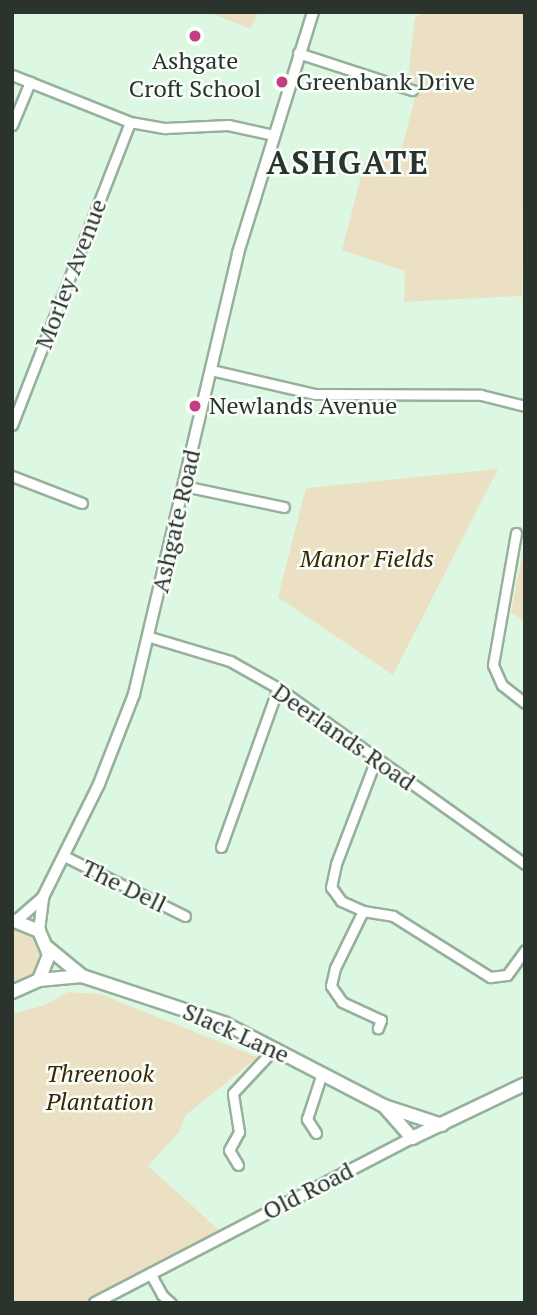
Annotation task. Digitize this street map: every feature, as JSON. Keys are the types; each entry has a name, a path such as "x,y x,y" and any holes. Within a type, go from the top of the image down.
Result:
{"main road":[{"path":"15,920 39,931 47,947 48,964 39,980"},
{"name":"Slack Lane","path":"47,947 82,976 224,1023 384,1106 442,1125"},
{"name":"Slack Lane","path":"12,992 39,980 82,976"},
{"name":"Old Road","path":"412,1138 525,1084"},
{"name":"Slack Lane","path":"384,1106 412,1138"}],"street":[{"name":"Ashgate Road","path":"39,931 43,897 113,751 150,637 211,370 273,135 313,12"},
{"path":"298,53 412,89"},
{"path":"12,75 130,122 165,128 228,125 273,135"},
{"path":"12,125 30,82"},
{"name":"Morley Avenue","path":"12,425 130,122"},
{"path":"211,370 315,394 481,395 525,405"},
{"path":"12,476 82,503"},
{"path":"184,486 284,507"},
{"path":"516,533 507,555 493,665 502,685 525,703"},
{"name":"Deerlands Road","path":"150,637 230,661 278,688 525,864"},
{"path":"221,847 278,688"},
{"path":"376,759 331,887 341,901 363,911 393,916 490,977 507,975 525,950"},
{"name":"The Dell","path":"64,856 185,916"},
{"name":"Ashgate Road","path":"15,920 43,897"},
{"path":"363,911 335,968 331,986 342,1002 381,1020 378,1028"},
{"path":"237,1165 229,1150 239,1132 233,1093 275,1048"},
{"path":"316,1133 307,1119 321,1073"},
{"name":"Old Road","path":"95,1303 412,1138"},
{"path":"150,1273 162,1295 172,1303"}],"green space":[{"path":"208,12 258,12 251,29"},
{"path":"425,12 525,12 522,296 404,302 405,271 342,250 365,161 399,159 416,94 408,77 415,18"},
{"name":"Manor Fields","path":"498,469 393,675 278,597 306,488"},
{"path":"525,541 525,622 511,612"},
{"path":"12,927 32,936 39,954 33,974 12,984"},
{"name":"Threenook Plantation","path":"68,992 100,994 258,1057 186,1115 179,1132 148,1166 220,1231 84,1303 12,1303 12,1014 45,1005"}],"place":[{"name":"Ashgate Croft School","path":"195,36"},
{"name":"Greenbank Drive","path":"282,82"},
{"name":"Newlands Avenue","path":"195,406"}],"district":[{"name":"ASHGATE","path":"348,162"}]}
